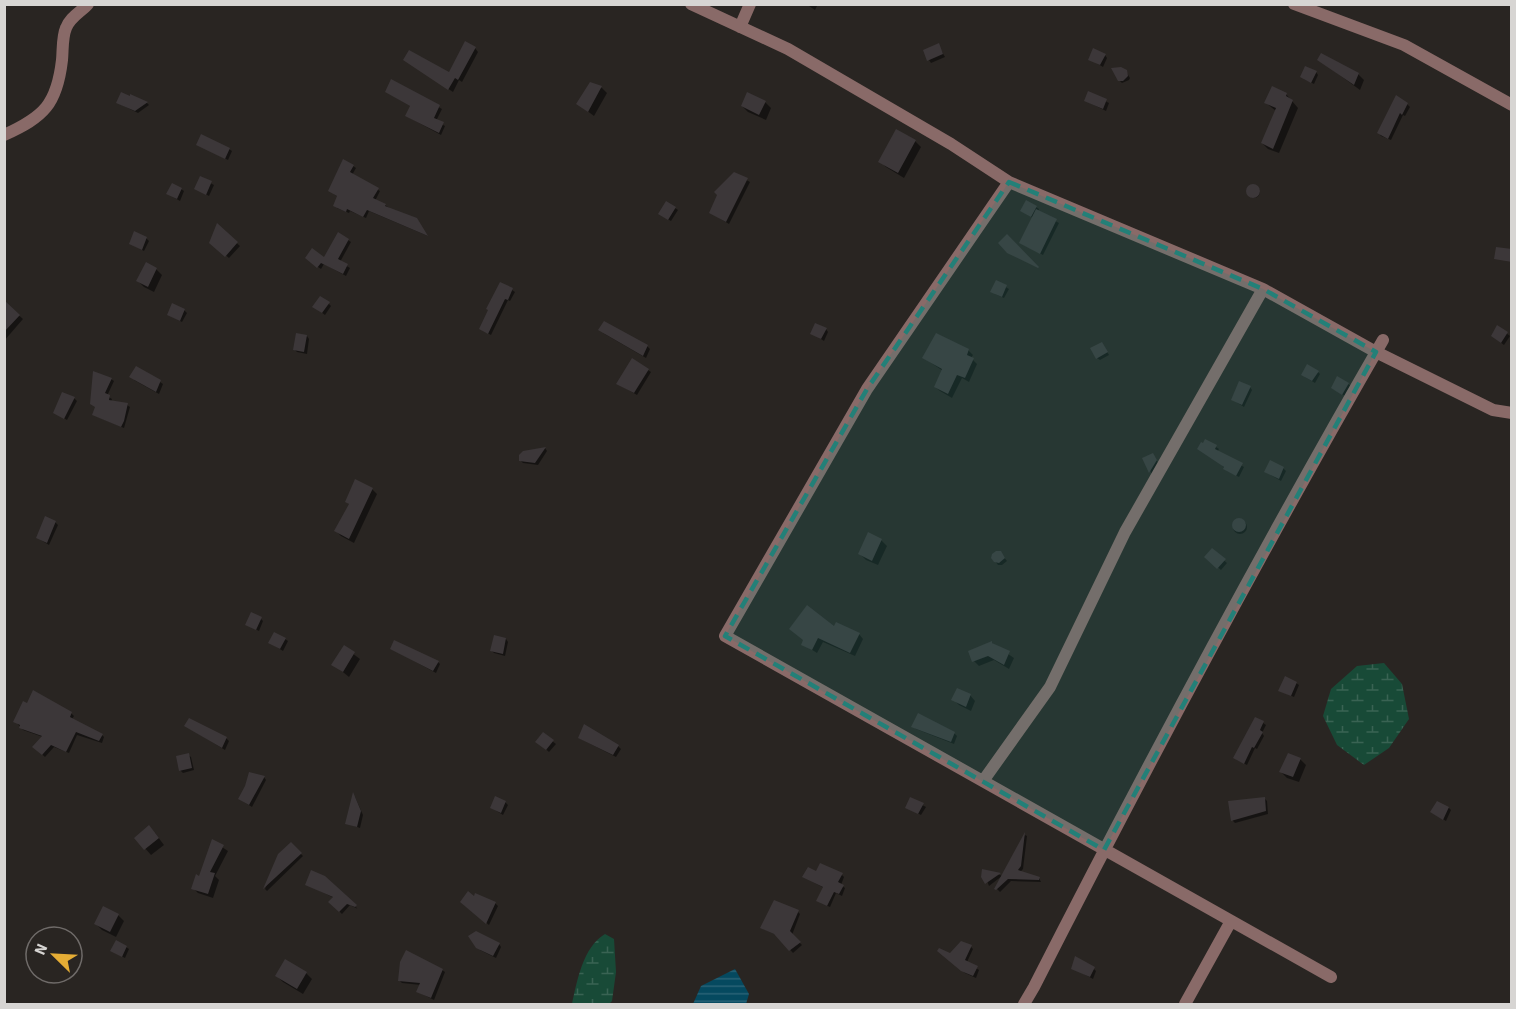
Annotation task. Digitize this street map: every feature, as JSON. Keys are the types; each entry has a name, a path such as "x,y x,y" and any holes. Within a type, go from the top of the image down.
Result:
{"street":[{"path":"4,135 24,126 38,116 54,99 61,70 66,27 74,16 88,4"},
{"path":"691,4 788,49 863,91 1009,182 1263,289 1376,352 1493,410 1512,413"},
{"path":"740,27 750,4"},
{"path":"1294,4 1404,45 1512,105"},
{"path":"1009,182 867,389 725,636 1331,978"},
{"path":"983,781 1050,687 1125,532 1263,289"},
{"path":"1023,1005 1246,587 1383,340"},
{"path":"1185,1005 1231,921"}],"highlighted area":[{"path":"1009,182 1263,289 1376,352 1104,850 725,636 867,389"}],"green space":[{"path":"1384,663 1402,684 1409,719 1389,748 1364,765 1337,745 1323,716 1331,689 1357,666"},
{"path":"605,934 614,939 616,972 612,1001 609,1004 572,1004 586,956 597,940"}],"water":[{"path":"735,969 749,994 746,1004 693,1004 701,986"}],"building":[{"path":"465,41 476,47 458,80 455,78 448,90 403,60 409,50 449,72"},
{"path":"939,43 943,54 927,61 923,50"},
{"path":"1093,48 1106,54 1100,65 1088,60"},
{"path":"1321,53 1359,73 1354,85 1317,60"},
{"path":"1305,66 1317,71 1311,83 1300,77"},
{"path":"1121,67 1127,70 1128,76 1123,81 1118,81 1111,68"},
{"path":"391,79 440,105 434,118 444,122 439,133 405,116 410,106 385,92"},
{"path":"590,82 602,86 588,112 576,104"},
{"path":"1272,86 1287,93 1286,96 1293,100 1273,149 1261,143 1276,108 1264,103"},
{"path":"1088,91 1107,99 1103,109 1084,101"},
{"path":"121,92 148,102 135,111 116,103"},
{"path":"747,92 766,101 759,115 741,106"},
{"path":"1396,95 1408,103 1402,115 1400,113 1388,139 1377,133"},
{"path":"896,129 916,140 898,173 878,162"},
{"path":"201,134 230,148 225,159 196,145"},
{"path":"343,159 354,165 350,172 379,188 373,198 386,204 385,206 417,218 428,236 367,210 363,217 347,209 346,212 333,206 337,196 328,191"},
{"path":"734,172 748,178 726,222 709,213 717,195 714,192"},
{"path":"200,176 212,181 206,195 194,189"},
{"path":"172,183 182,188 177,199 166,194"},
{"path":"1253,184 1258,186 1260,191 1258,196 1253,198 1248,196 1246,191 1248,186"},
{"path":"1026,200 1037,206 1031,217 1020,211"},
{"path":"666,201 676,207 668,220 658,214"},
{"path":"1036,209 1057,219 1040,254 1019,243"},
{"path":"217,223 238,242 225,257 209,243"},
{"path":"134,231 147,237 142,250 129,244"},
{"path":"338,232 349,239 338,259 348,264 343,274 321,263 317,268 305,258 312,248 324,257"},
{"path":"1007,234 1038,268 1007,253 998,243"},
{"path":"1496,247 1512,249 1512,262 1494,259"},
{"path":"146,262 157,268 148,287 136,281"},
{"path":"996,280 1007,285 1002,297 990,292"},
{"path":"500,282 513,288 488,334 479,329"},
{"path":"320,296 330,302 322,313 312,307"},
{"path":"4,300 20,315 4,332"},
{"path":"172,303 185,309 180,321 167,315"},
{"path":"604,321 648,345 643,356 598,330"},
{"path":"815,323 827,328 821,339 810,334"},
{"path":"1497,325 1508,332 1501,343 1491,336"},
{"path":"296,333 307,335 304,352 293,350"},
{"path":"936,333 969,349 967,355 974,358 965,378 957,375 948,394 934,387 942,369 922,358"},
{"path":"1102,342 1108,352 1096,359 1090,348"},
{"path":"632,358 649,369 634,393 616,384"},
{"path":"1307,364 1319,371 1312,381 1301,375"},
{"path":"136,366 161,380 156,392 129,377"},
{"path":"93,371 112,378 105,393 110,395 109,400 128,403 121,427 92,415 95,407 90,404"},
{"path":"1337,376 1349,383 1342,395 1331,388"},
{"path":"1239,381 1251,386 1242,405 1231,400"},
{"path":"62,392 75,397 64,419 53,413"},
{"path":"1205,439 1217,445 1215,449 1243,463 1236,476 1197,449"},
{"path":"546,447 535,463 519,461 519,455 523,451"},
{"path":"1153,453 1157,460 1149,473 1142,458"},
{"path":"1270,460 1284,467 1279,479 1264,472"},
{"path":"355,479 373,488 349,539 334,531 349,504 345,502"},
{"path":"45,516 56,521 47,543 36,538"},
{"path":"1239,518 1244,520 1246,525 1244,530 1239,532 1234,530 1232,525 1234,520"},
{"path":"868,532 882,539 872,561 858,554"},
{"path":"1212,548 1226,559 1217,569 1204,557"},
{"path":"996,551 1001,551 1005,558 999,563 994,562 991,558"},
{"path":"807,605 834,626 836,622 860,633 850,653 818,638 812,650 801,645 803,640 789,629"},
{"path":"251,612 262,617 256,630 245,625"},
{"path":"274,632 286,638 280,649 268,643"},
{"path":"494,635 506,638 503,654 490,651"},
{"path":"394,640 439,661 433,671 390,649"},
{"path":"992,641 1010,651 1004,665 988,656 972,662 968,651"},
{"path":"344,645 355,652 343,672 331,665"},
{"path":"1285,676 1297,682 1291,696 1278,691"},
{"path":"957,688 971,694 966,707 951,700"},
{"path":"33,690 72,712 70,717 103,734 99,741 76,732 66,752 51,745 42,755 32,747 42,736 19,728 20,725 13,722 23,701 27,703"},
{"path":"918,713 955,732 951,742 911,727"},
{"path":"1255,717 1264,721 1260,730 1263,732 1254,748 1252,747 1244,764 1233,758"},
{"path":"189,718 227,737 222,748 184,726"},
{"path":"584,724 619,745 613,755 578,738"},
{"path":"543,732 554,740 546,750 535,742"},
{"path":"189,753 192,768 179,771 176,756"},
{"path":"1288,753 1301,758 1293,777 1279,772"},
{"path":"249,772 265,776 249,805 238,799"},
{"path":"353,792 361,811 357,827 345,824"},
{"path":"495,796 506,801 501,813 490,808"},
{"path":"910,797 924,803 918,814 905,808"},
{"path":"1265,797 1266,811 1231,821 1228,801"},
{"path":"1437,801 1449,807 1443,820 1430,812"},
{"path":"149,825 159,838 144,850 134,838"},
{"path":"1025,832 1021,866 1018,870 1040,877 1039,880 1008,879 996,890 994,889"},
{"path":"212,839 224,845 210,872 215,873 208,894 191,889 196,874 199,876"},
{"path":"291,842 302,853 263,889 278,854"},
{"path":"820,863 843,873 838,882 844,885 839,894 834,892 827,906 816,901 823,887 802,877 808,867 816,871"},
{"path":"982,869 1001,873 985,884 981,877"},
{"path":"311,870 325,876 357,905 355,907 347,904 339,912 328,902 333,897 305,885"},
{"path":"468,891 474,896 475,893 496,902 486,924 460,902"},
{"path":"774,900 799,910 790,931 801,942 789,951 774,934 760,928"},
{"path":"103,906 119,914 110,932 94,924"},
{"path":"476,931 500,943 493,956 476,948 468,936"},
{"path":"116,940 127,946 122,957 110,951"},
{"path":"961,941 972,945 965,960 978,966 973,976 961,971 937,951 939,948 950,953"},
{"path":"406,950 443,969 431,998 416,992 420,983 398,981 400,962"},
{"path":"1075,956 1095,967 1090,977 1071,969"},
{"path":"285,959 307,972 297,989 275,976"}]}
